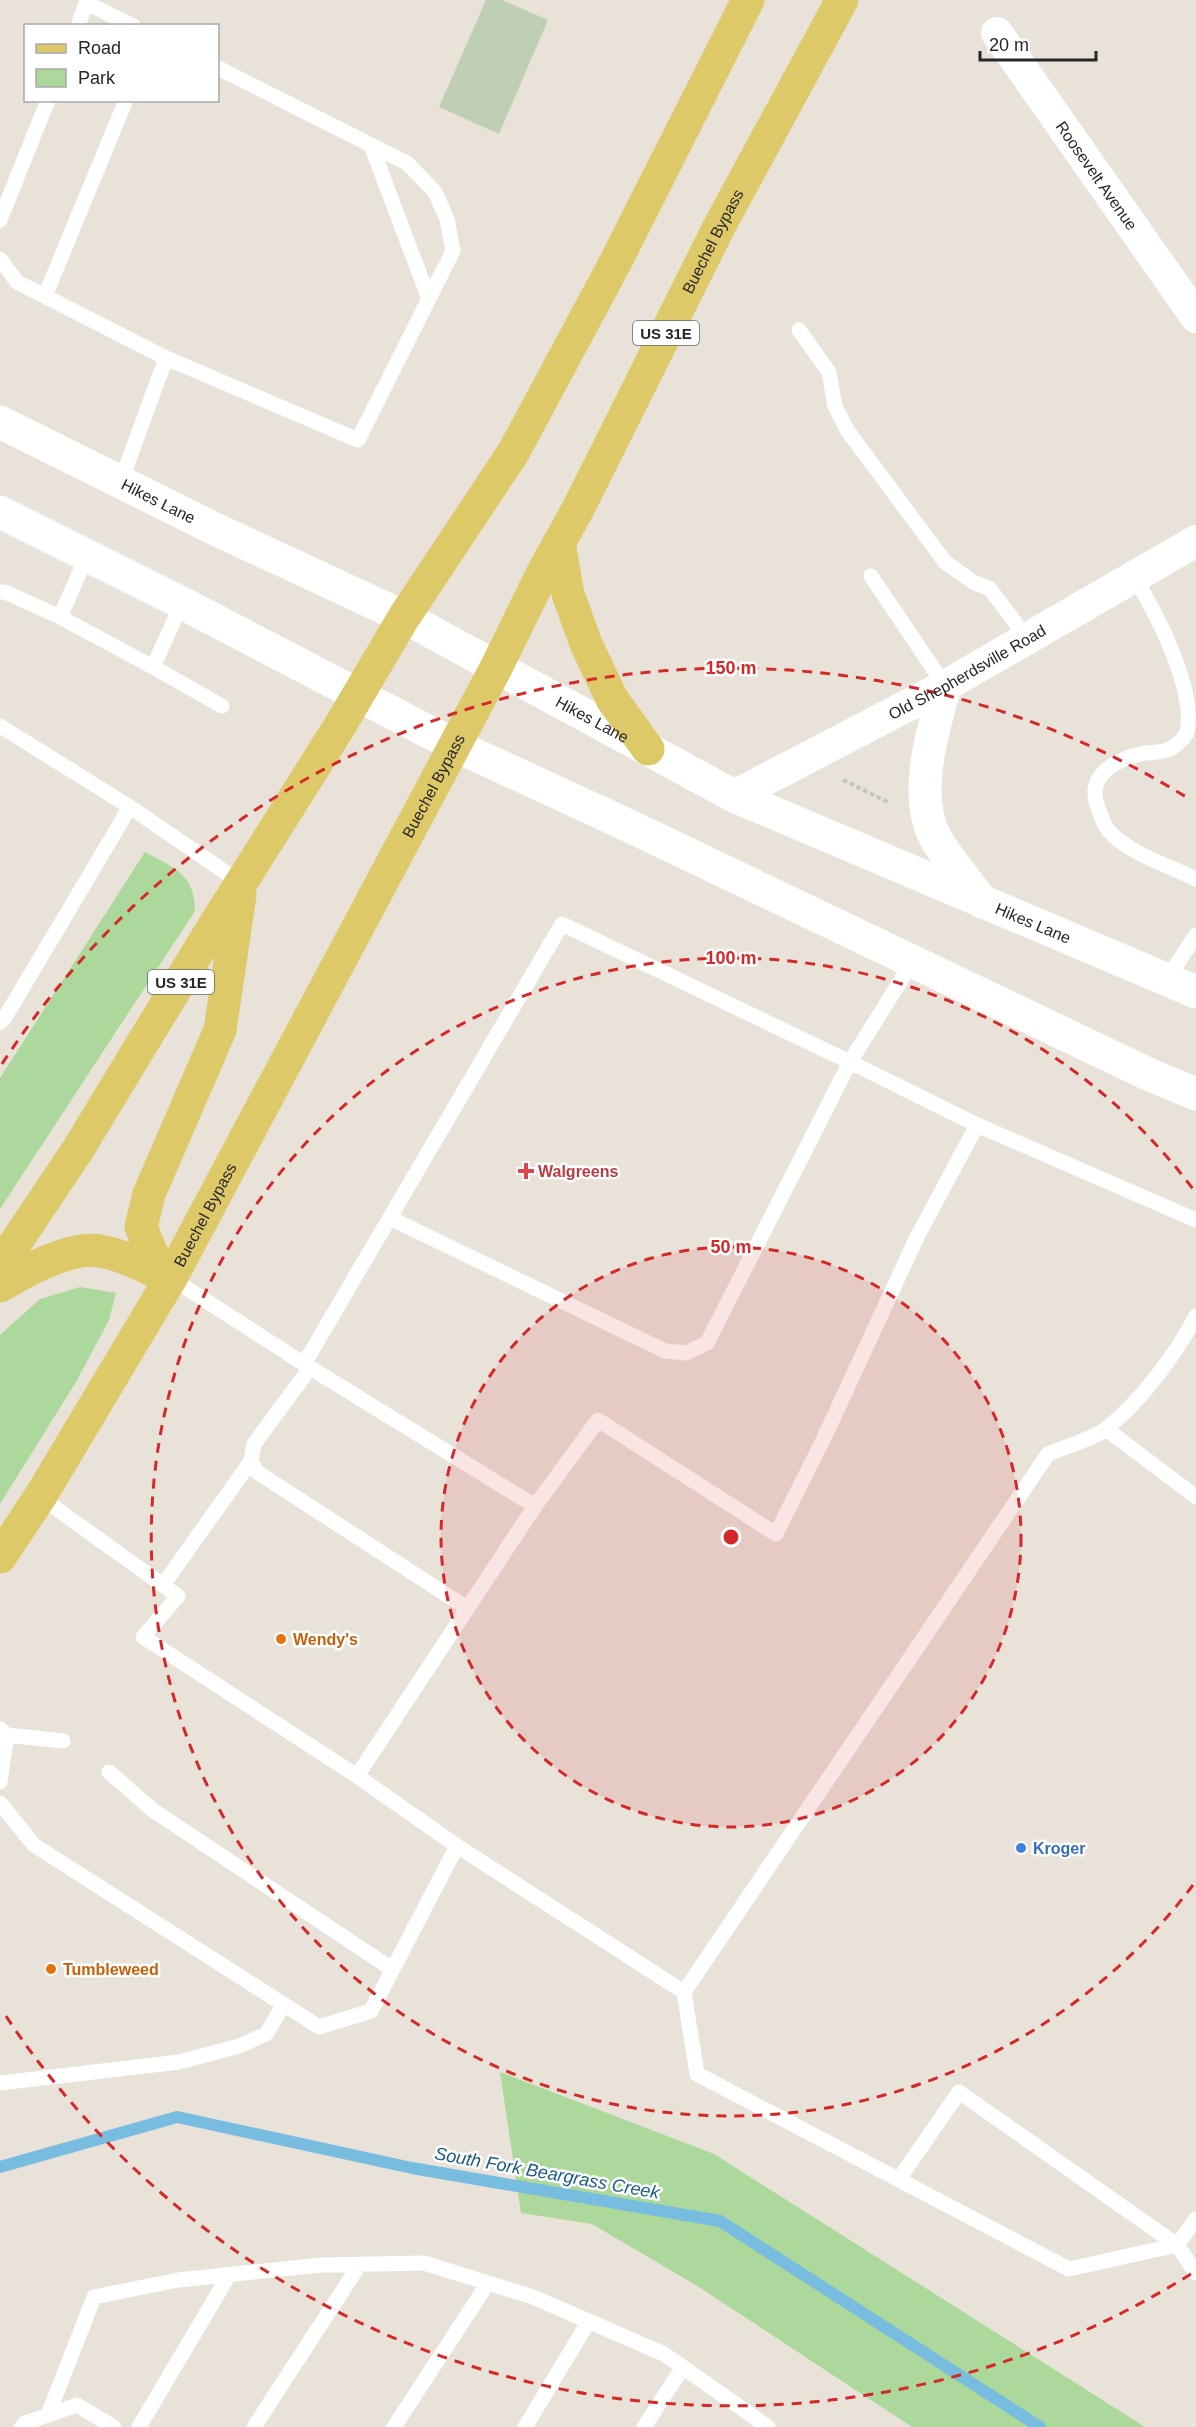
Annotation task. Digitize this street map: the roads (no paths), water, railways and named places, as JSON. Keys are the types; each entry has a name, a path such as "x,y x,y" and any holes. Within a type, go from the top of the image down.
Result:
{"main road":[{"name":"US 31E","path":"0,1266 77,1151 404,617 524,432 615,263 747,0"},
{"name":"Buechel Bypass","path":"0,1557 40,1497 171,1278 496,668 720,225 842,0"},
{"name":"Hikes Lane","path":"0,422 215,529 404,617 734,796 1182,986"},
{"path":"0,512 182,603 454,745 1148,1074 1196,1094"},
{"path":"559,543 568,594 586,644 612,699 648,749"},
{"path":"945,686 930,740 926,784 927,818 936,838 984,903"},
{"path":"171,1278 152,1254 141,1227 149,1194 220,1030 241,884"},
{"path":"0,1286 30,1269 82,1250 100,1251 126,1259 171,1278"}],"street":[{"name":"Roosevelt Avenue","path":"997,33 1196,317"},
{"name":"Old Shepherdsville Road","path":"734,796 945,686 1196,541"}],"lane":[{"path":"79,24 87,1 129,24"},
{"path":"0,259 17,282 166,358 358,440 453,251 447,219 435,192 407,163 219,69"},
{"path":"0,220 47,102"},
{"path":"45,296 125,102"},
{"path":"371,145 429,299"},
{"path":"799,330 829,372 835,406 847,430 945,562 973,582 990,589 1027,638"},
{"path":"121,481 166,358"},
{"path":"60,617 87,556"},
{"path":"871,576 945,686"},
{"path":"1134,577 1171,639 1184,669 1190,694 1187,732 1168,750 1124,758 1110,766 1098,778 1095,795 1101,817 1109,831 1131,848 1196,879"},
{"path":"0,592 60,617 222,706"},
{"path":"153,667 182,603"},
{"path":"0,726 130,807 241,884"},
{"path":"0,1022 4,1019 130,807"},
{"path":"163,1585 251,1461 255,1444 307,1366 390,1218 562,924 977,1125 1196,1220"},
{"path":"1182,986 1196,935"},
{"path":"390,1218 665,1351 686,1353 707,1343 850,1062 913,961"},
{"path":"357,1776 535,1506 598,1420 776,1534 824,1438 916,1239 977,1125"},
{"path":"171,1278 307,1366 535,1506"},
{"path":"1196,1316 1180,1346 1146,1388 1106,1429 1048,1454 684,1992 697,2074 1069,2269 1177,2246 1196,2218"},
{"path":"1106,1429 1196,1497"},
{"path":"251,1461 257,1472 467,1608"},
{"path":"40,1497 178,1596 143,1637 357,1776 457,1846 684,1992"},
{"path":"0,1782 3,1732 63,1741"},
{"path":"109,1772 154,1811 392,1969"},
{"path":"0,1803 34,1845 319,2026 370,2011 457,1846"},
{"path":"0,2083 178,2062 239,2046 266,2034 284,2004"},
{"path":"899,2179 959,2092 1177,2246 1196,2273"},
{"path":"254,2427 360,2264"},
{"path":"48,2415 93,2297 178,2280 321,2265 424,2264 533,2296 664,2354 768,2427"},
{"path":"139,2427 229,2275"},
{"path":"394,2427 488,2283"},
{"path":"525,2427 589,2321"},
{"path":"644,2427 682,2367"},
{"path":"22,2427 25,2423 77,2405 114,2427"}],"waterway":[{"name":"South Fork Beargrass Creek","path":"0,2167 177,2117 412,2168 720,2221 1040,2427"}],"place":[{"name":"Walgreens","path":"526,1171"},
{"name":"Wendy's","path":"281,1639"},
{"name":"Kroger","path":"1021,1848"},
{"name":"Tumbleweed","path":"51,1969"}]}
